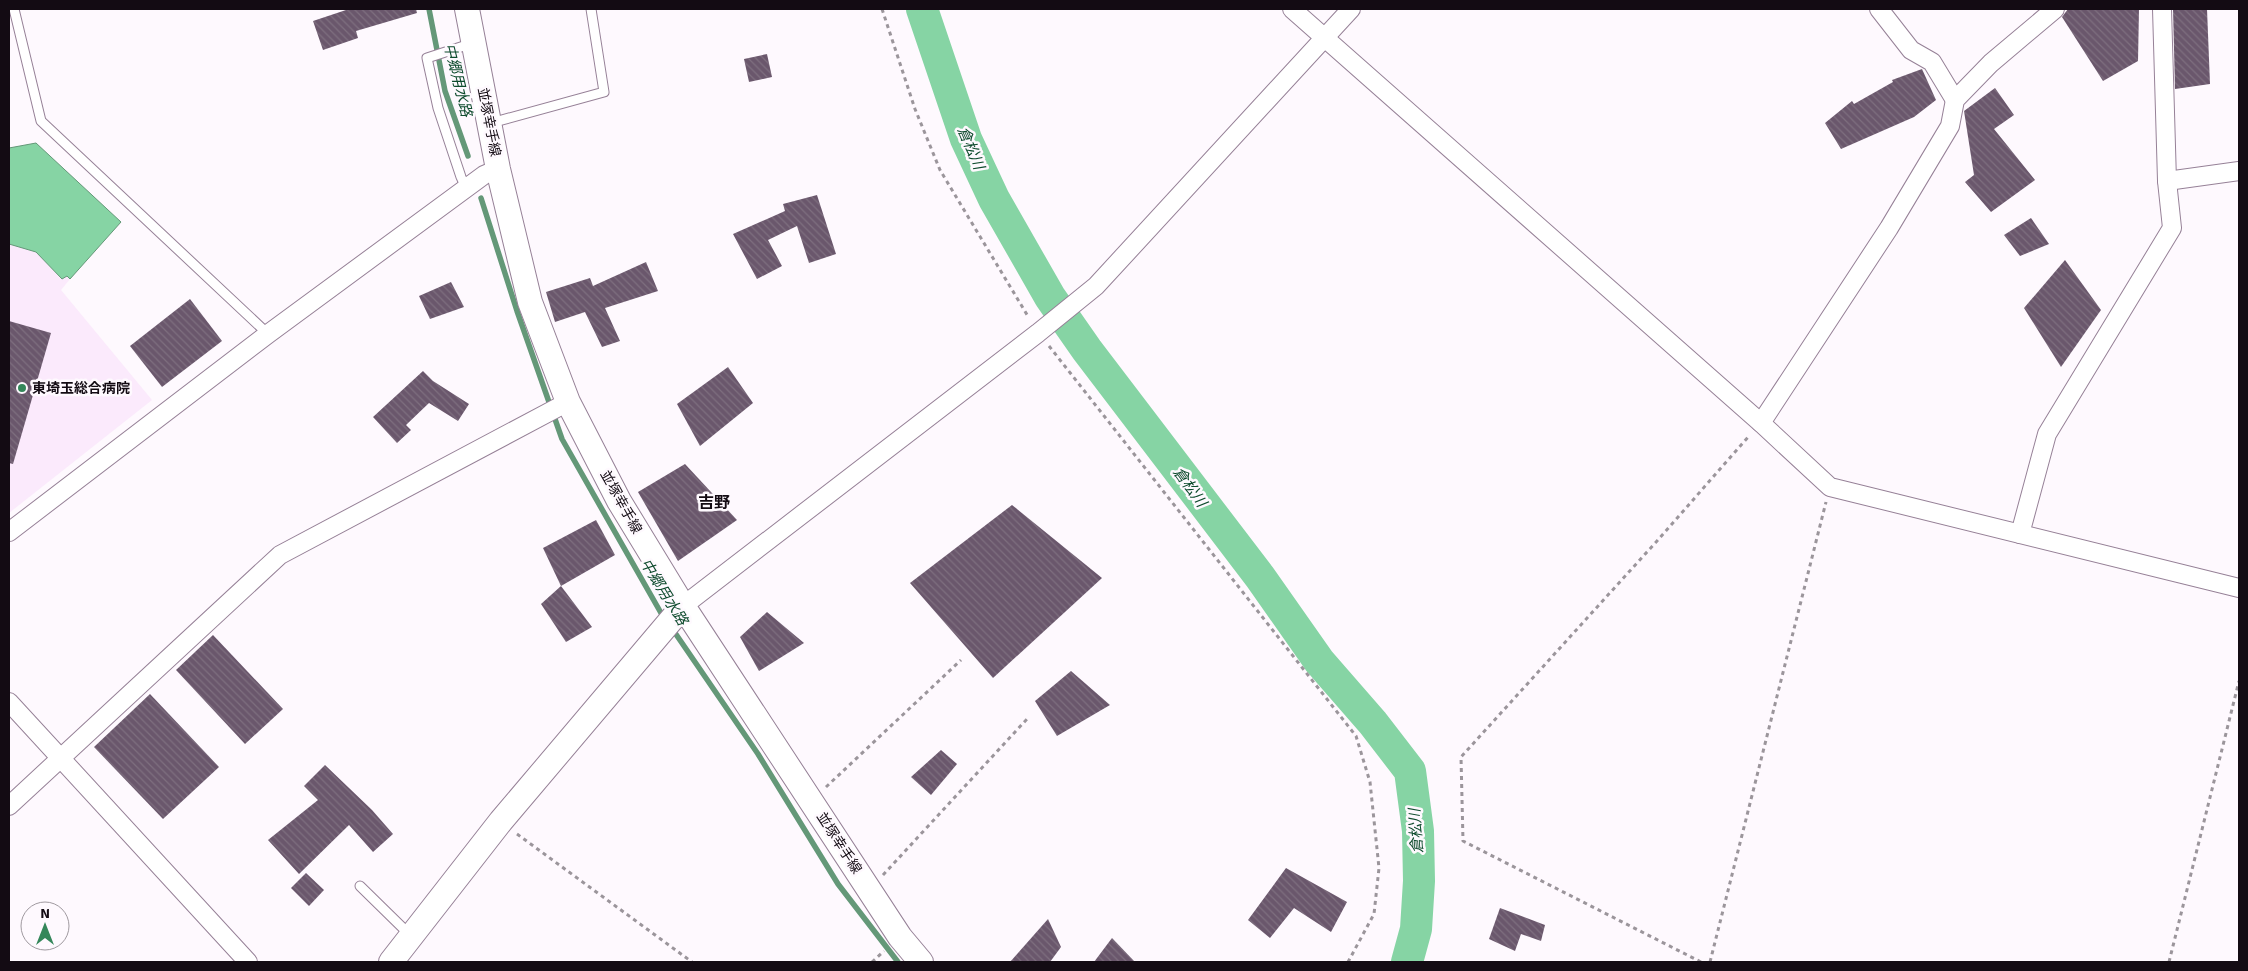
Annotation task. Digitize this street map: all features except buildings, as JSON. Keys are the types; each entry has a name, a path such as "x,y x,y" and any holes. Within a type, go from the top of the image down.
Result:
{"main road":[{"name":"並塚幸手線","path":"467,9 498,170 530,302 568,402 619,500 683,606 900,937 922,962"},
{"path":"391,962 501,822 683,606"}],"street":[{"path":"1292,9 1761,423 1830,487 2239,588"},
{"path":"683,606 1042,330 1096,286 1351,9"},
{"path":"1879,9 1911,50 1932,62 1955,100"},
{"path":"1761,423 1889,228 1950,126 1955,100 1991,63 2055,9"},
{"path":"2020,534 2047,434 2172,228 2167,181 2162,9"},
{"path":"9,532 268,334 484,175 498,170"},
{"path":"2167,181 2239,171"},
{"path":"9,806 280,555 568,402"},
{"path":"9,702 248,962"}],"lane":[{"path":"14,9 41,121 268,334"},
{"path":"490,124 604,92 591,9"},
{"path":"466,188 438,108 426,58 474,43"},
{"path":"360,886 411,936"}],"path":[{"path":"882,9 915,109 940,170 1042,330 1356,736 1370,782 1379,868 1374,914 1348,962"},
{"path":"1701,962 1464,841 1460,757 1657,541 1761,423"},
{"path":"1710,962 1830,487"},
{"path":"811,801 961,660"},
{"path":"2169,962 2239,681"},
{"path":"870,890 1028,719"},
{"path":"501,822 692,962"}],"shaded area":[{"path":"36,143 121,222 70,279 67,276 62,279 36,252 9,244 9,148"},
{"path":"9,244 36,251 61,279 67,276 70,279 61,290 152,400 9,513"}],"waterway":[{"name":"中郷用水路","path":"429,9 445,91 468,156"},
{"name":"倉松川","path":"922,9 966,139 994,199 1050,297 1087,350 1260,577 1319,661 1373,723 1410,771 1418,831 1419,881 1416,929 1407,962"},
{"name":"中郷用水路","path":"481,198 517,311 562,439 665,620"},
{"name":"中郷用水路","path":"671,627 758,754 838,884 898,962"}],"place":[{"name":"東埼玉総合病院","path":"22,388"}],"district":[{"name":"吉野","path":"714,503"}]}
